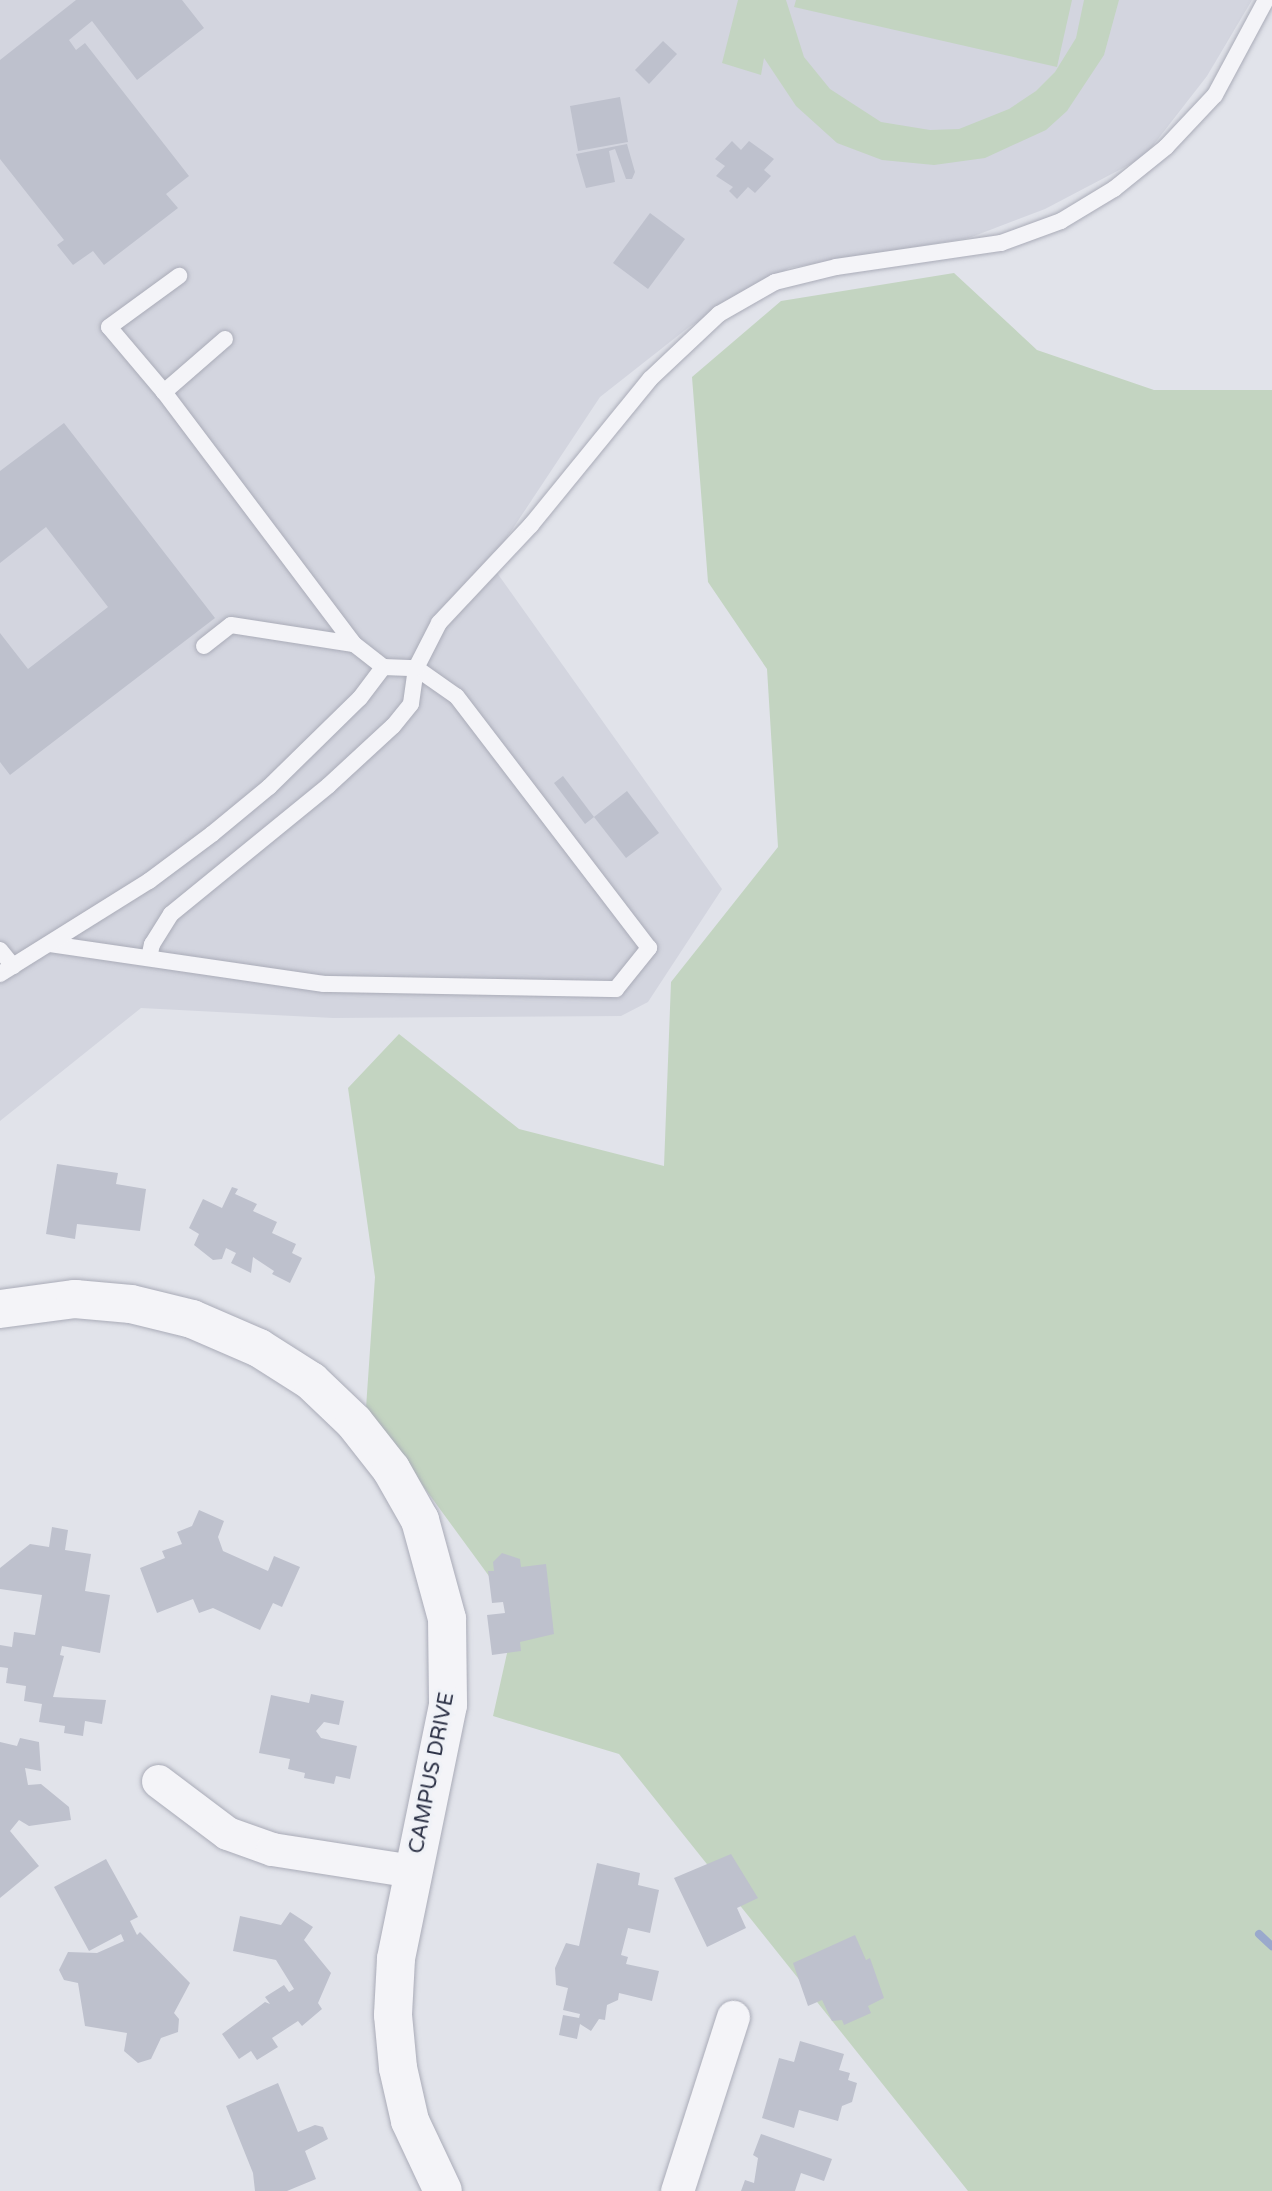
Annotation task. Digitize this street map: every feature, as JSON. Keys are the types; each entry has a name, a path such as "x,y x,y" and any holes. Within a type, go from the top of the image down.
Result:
{"street":[{"name":"CAMPUS DRIVE","path":"0,1309 75,1299 131,1304 192,1319 259,1348 311,1381 354,1422 391,1469 420,1520 447,1619 450,1664 441,1747 412,1871 396,1959 393,2015 398,2068 410,2121 443,2191"},
{"path":"158,1782 228,1833 272,1849 412,1871"},
{"path":"677,2191 733,2017"}],"lane":[{"path":"149,958 152,944 171,914 328,786 393,726 411,704 416,668 439,623 531,524 650,379 719,314 775,282 836,267 1001,243 1061,221 1135,173 1207,104 1266,0"},
{"path":"50,944 324,984 616,989 649,948 456,696 416,668 383,667 354,644 164,392 109,327 179,276"},
{"path":"164,392 225,339"},
{"path":"204,646 231,625 354,644"},
{"path":"0,950 6,970 149,881 269,788 360,698 383,667"}],"shaded area":[{"path":"0,0 1252,0 1207,76 1144,157 1045,209 969,238 789,268 689,327 600,397 490,563 722,889 648,1002 621,1016 333,1018 141,1008 0,1121"}],"green space":[{"path":"738,0 786,0 804,57 830,89 881,122 930,130 959,129 1009,109 1036,91 1055,72 1076,38 1084,0 1119,0 1104,55 1067,111 1046,130 985,158 934,165 882,160 837,143 796,106 764,58 761,75 722,63"},
{"path":"796,0 1072,0 1057,67 794,7"},
{"path":"954,273 1037,350 1154,390 1272,390 1272,2191 968,2191 619,1754 493,1716 516,1613 366,1408 375,1277 348,1088 399,1034 519,1129 664,1166 671,982 778,847 767,669 708,582 692,377 781,301"}],"building":[{"path":"76,0 182,0 204,28 137,80 92,21 69,40 76,50 85,43 189,176 166,194 178,208 104,265 93,251 73,265 57,245 64,240 0,159 0,60"},
{"path":"663,41 677,54 649,84 635,70"},
{"path":"620,97 628,142 578,151 570,106"},
{"path":"732,141 741,150 749,141 774,159 764,170 771,176 755,193 748,187 737,199 729,191 733,187 716,176 725,166 715,159"},
{"path":"627,144 635,172 632,179 626,179 615,149 609,151 615,182 586,188 576,154"},
{"path":"650,213 685,239 648,289 613,263"},
{"path":"64,423 215,618 10,775 0,762 0,633 28,669 108,607 46,527 0,563 0,471"},
{"path":"563,776 594,817 585,824 554,783"},
{"path":"627,791 659,833 626,858 594,817"},
{"path":"57,1164 118,1173 116,1184 146,1189 140,1231 77,1224 75,1239 46,1234"},
{"path":"232,1187 238,1189 235,1194 257,1204 253,1211 277,1222 272,1233 296,1244 292,1253 302,1258 290,1283 272,1274 274,1271 253,1257 251,1273 231,1263 236,1253 226,1248 222,1259 213,1260 194,1245 199,1234 189,1228 203,1199 222,1208"},
{"path":"199,1510 224,1521 218,1537 223,1551 268,1571 274,1556 300,1567 282,1607 273,1603 260,1630 213,1608 199,1613 193,1599 157,1613 140,1568 165,1558 162,1551 182,1544 177,1532 192,1526"},
{"path":"52,1527 68,1530 65,1550 91,1554 85,1591 110,1595 100,1653 62,1646 60,1655 64,1656 53,1697 106,1700 102,1724 85,1721 83,1736 64,1733 65,1726 39,1722 42,1704 24,1701 26,1686 6,1683 8,1668 0,1667 0,1645 12,1647 14,1632 35,1635 42,1595 0,1589 0,1568 30,1544 49,1547"},
{"path":"502,1553 520,1559 521,1567 546,1564 554,1634 520,1642 521,1651 492,1655 487,1615 505,1613 503,1602 492,1603 488,1571 494,1571 493,1562"},
{"path":"311,1694 344,1701 339,1725 324,1722 316,1731 321,1738 357,1746 350,1779 336,1776 334,1784 304,1778 305,1773 288,1769 290,1759 259,1753 271,1695 309,1703"},
{"path":"20,1738 39,1742 41,1771 25,1768 28,1785 41,1784 69,1807 71,1820 29,1826 19,1820 10,1831 39,1866 0,1898 0,1742 17,1746"},
{"path":"731,1854 758,1898 737,1908 746,1928 707,1947 674,1878"},
{"path":"106,1859 138,1917 130,1921 137,1935 140,1932 190,1983 174,2013 179,2019 178,2032 161,2038 151,2059 138,2063 124,2051 127,2033 85,2026 78,1983 64,1980 59,1970 68,1952 97,1953 124,1941 121,1934 89,1951 54,1887"},
{"path":"597,1863 640,1873 638,1885 659,1890 650,1933 628,1928 621,1955 628,1957 626,1964 659,1971 652,2001 619,1993 618,2000 607,2005 605,2020 599,2019 591,2031 580,2024 577,2039 559,2035 563,2015 579,2018 580,2014 563,2010 568,1988 556,1985 555,1968 566,1943 579,1946"},
{"path":"290,1912 313,1927 304,1940 331,1973 318,2003 322,2009 302,2026 298,2021 272,2038 278,2047 257,2060 251,2051 239,2059 222,2034 265,2002 270,2004 265,1997 284,1985 289,1992 294,1989 276,1960 233,1951 240,1916 281,1925"},
{"path":"855,1935 866,1960 870,1958 884,1998 868,2006 871,2013 844,2025 842,2020 832,2021 822,2000 808,2006 793,1963"},
{"path":"800,2041 844,2054 839,2070 850,2073 848,2080 857,2083 852,2102 842,2106 838,2121 799,2110 794,2128 762,2118 779,2058 794,2062"},
{"path":"278,2083 298,2132 315,2125 323,2127 328,2139 305,2151 316,2179 287,2191 255,2191 253,2173 226,2106"},
{"path":"761,2134 832,2159 824,2181 801,2173 795,2191 741,2191 745,2180 754,2183 758,2158 753,2155"}],"waterway":[{"path":"1259,1934 1272,1946"}]}
